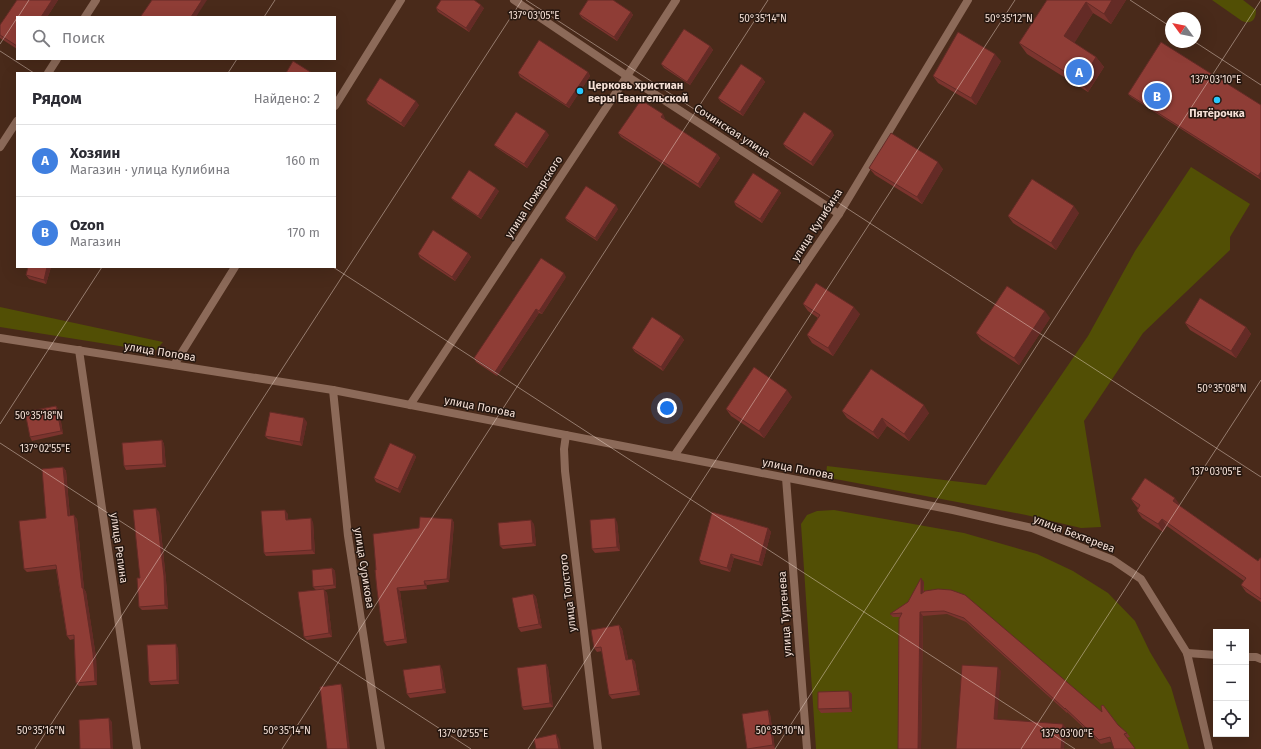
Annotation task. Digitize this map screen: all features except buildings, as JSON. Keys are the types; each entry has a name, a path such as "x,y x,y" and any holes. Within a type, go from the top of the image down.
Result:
{"street":[{"path":"86,16 96,0"},
{"path":"336,104 401,0"},
{"name":"Сочинская улица","path":"514,0 838,214"},
{"name":"улица Пожарского","path":"410,405 676,0"},
{"name":"улица Кулибина","path":"674,456 838,214 968,0"},
{"path":"49,72 56,60"},
{"path":"0,147 16,123"},
{"path":"174,365 234,268"},
{"name":"улица Попова","path":"0,338 333,390 953,510"},
{"name":"улица Репина","path":"78,350 137,749"},
{"name":"улица Сурикова","path":"333,390 348,536 381,749"},
{"name":"улица Толстого","path":"566,435 564,449 565,471 598,749"},
{"name":"улица Тургенева","path":"786,478 806,749"},
{"name":"улица Бехтерева","path":"953,510 1032,528 1113,560 1141,579 1187,653 1209,749"},
{"path":"1187,653 1213,655"},
{"path":"1249,657 1261,659"}],"shaded area":[{"path":"1212,0 1243,0 1256,10 1255,16 1251,22 1242,21"},
{"path":"1191,167 1250,204 1230,237 1230,250 1143,333 1084,421 1101,527 1081,528 1026,515 830,478 826,474 827,466 986,485 1088,336 1135,251"},
{"path":"0,307 163,342 156,350 132,348 0,327"},
{"path":"834,510 964,533 1037,554 1073,571 1108,593 1135,621 1150,652 1171,687 1189,749 1135,749 968,599 911,606 900,749 816,749 801,524 807,515 817,511"},
{"path":"940,593 1135,749 900,749 902,622"}],"place":[{"name":"Хозяин","path":"1079,72"},
{"name":"Церковь христиан веры Евангельской","path":"580,91"},
{"name":"Ozon","path":"1157,96"},
{"name":"Пятёрочка","path":"1217,100"}]}
